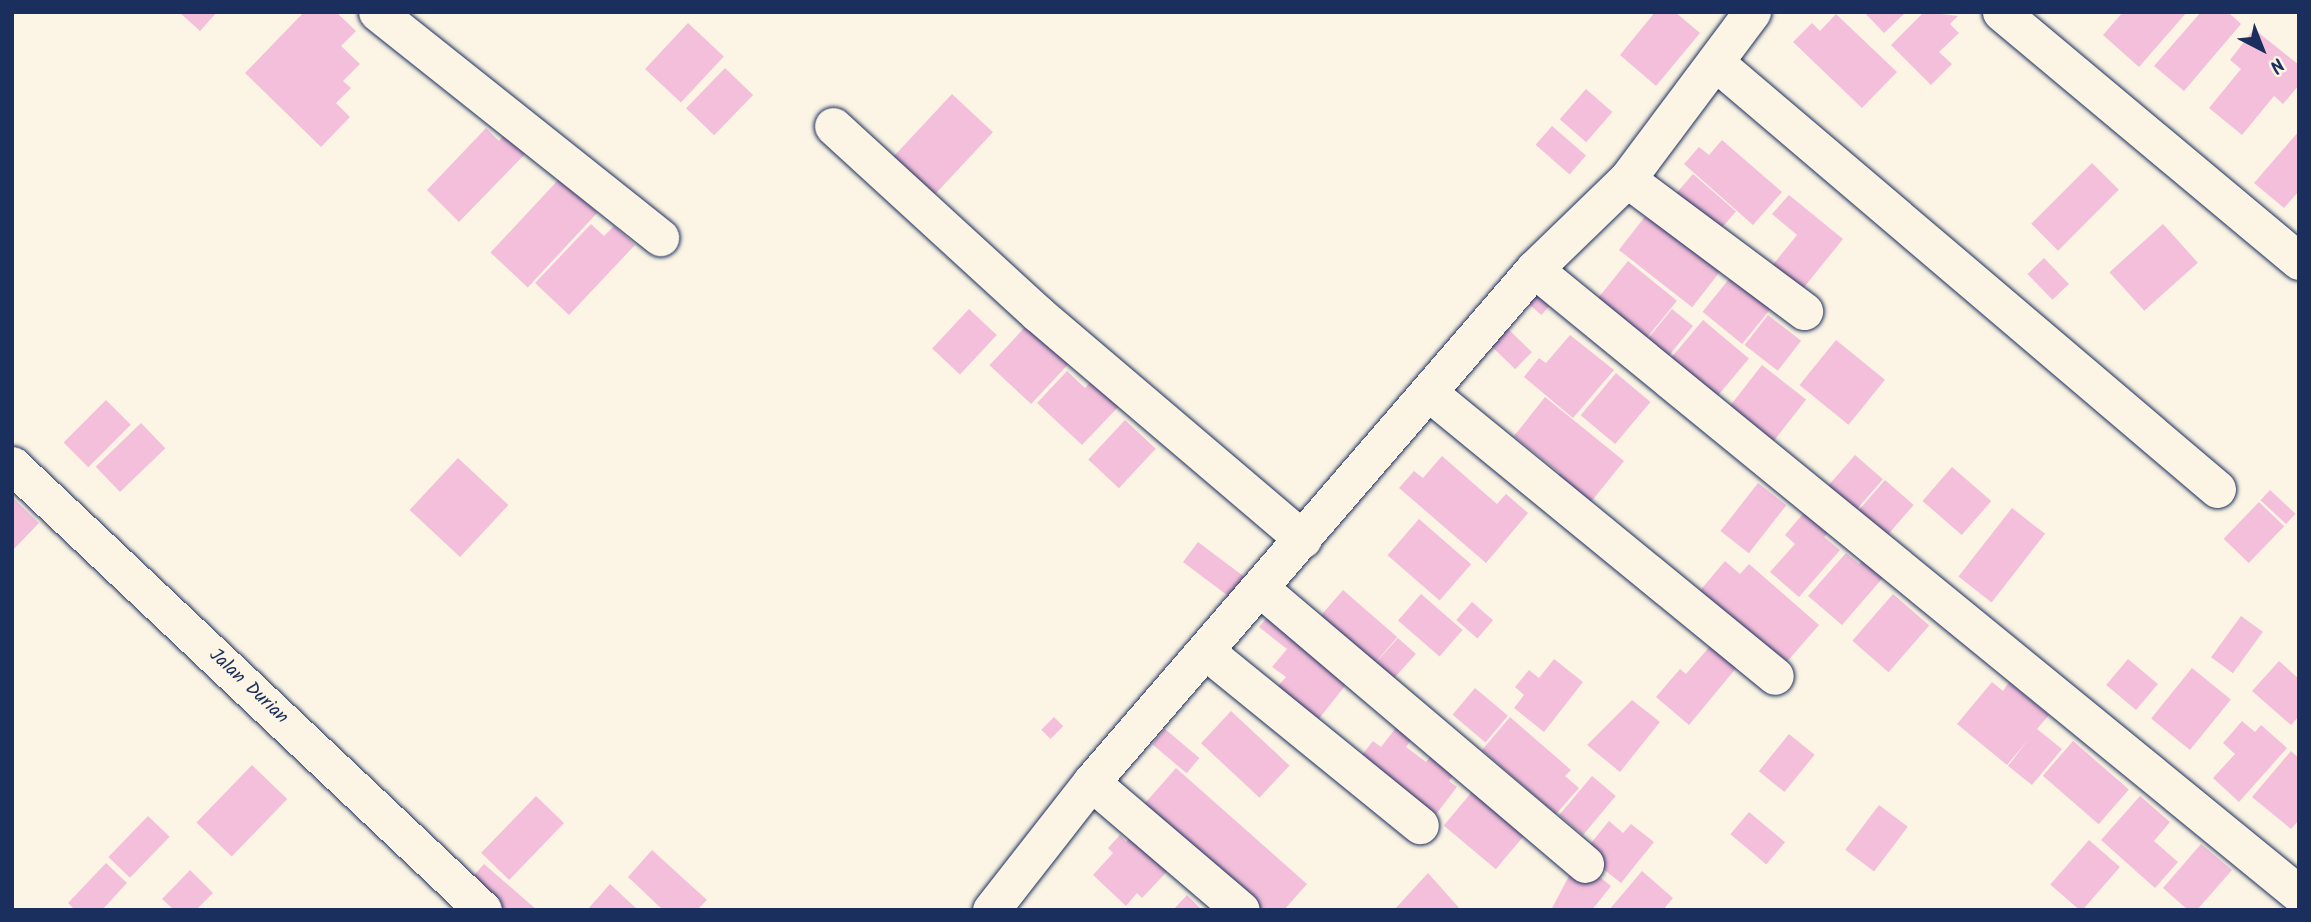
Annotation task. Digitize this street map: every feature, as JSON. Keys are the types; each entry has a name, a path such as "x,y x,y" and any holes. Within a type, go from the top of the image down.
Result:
{"street":[{"path":"377,12 660,237"},
{"path":"991,910 1091,782 1208,653 1534,269 1627,179 1752,12"},
{"path":"2001,12 2299,261"},
{"path":"1715,62 2217,489"},
{"path":"833,126 1037,313 1303,539"},
{"path":"1627,179 1804,311"},
{"path":"1534,269 2299,894"},
{"path":"1428,392 1774,676"},
{"name":"Jalan Durian","path":"12,465 483,910"},
{"path":"1261,589 1585,864"},
{"path":"1208,653 1420,825"},
{"path":"1091,782 1241,910"}],"building":[{"path":"179,12 217,12 200,31"},
{"path":"304,12 336,12 356,31 341,46 360,64 343,81 351,88 336,103 350,117 321,147 245,73"},
{"path":"1655,12 1675,12 1700,33 1656,86 1620,55"},
{"path":"1864,12 1906,12 1884,33"},
{"path":"1924,12 1958,16 1950,24 1959,33 1939,52 1952,64 1931,85 1891,45"},
{"path":"2123,12 2187,12 2139,67 2103,35"},
{"path":"2201,12 2228,12 2241,24 2184,91 2154,66"},
{"path":"1836,14 1897,72 1862,108 1793,42 1812,23 1820,31"},
{"path":"688,23 724,56 681,102 645,69"},
{"path":"2254,29 2299,65 2299,85 2283,104 2274,96 2242,135 2209,108 2241,69 2230,60"},
{"path":"725,68 753,95 714,135 686,108"},
{"path":"1586,89 1612,112 1586,142 1560,119"},
{"path":"952,94 993,132 924,206 883,168"},
{"path":"1552,126 1586,156 1570,174 1536,145"},
{"path":"486,128 499,141 507,132 527,152 459,222 427,190"},
{"path":"2299,131 2299,191 2284,208 2254,183"},
{"path":"1722,140 1782,192 1753,225 1684,164 1699,147 1709,155"},
{"path":"2092,163 2119,190 2058,251 2031,224"},
{"path":"1693,174 1736,211 1712,239 1669,201"},
{"path":"560,178 597,213 528,287 490,253"},
{"path":"1789,195 1843,239 1797,296 1767,272 1797,235 1772,214"},
{"path":"1654,205 1727,262 1692,307 1619,250"},
{"path":"591,224 604,236 614,226 635,245 569,315 535,283"},
{"path":"2163,224 2198,263 2144,311 2109,272"},
{"path":"2044,258 2069,284 2052,300 2027,274"},
{"path":"1628,261 1677,301 1639,347 1590,308"},
{"path":"1734,273 1774,305 1742,344 1703,312"},
{"path":"1542,288 1555,299 1542,315 1529,304"},
{"path":"969,309 997,335 960,374 932,348"},
{"path":"1672,309 1693,326 1668,357 1647,340"},
{"path":"1768,315 1801,341 1778,371 1745,345"},
{"path":"1703,320 1749,359 1717,397 1671,358"},
{"path":"1027,325 1069,364 1031,404 989,365"},
{"path":"1506,327 1532,352 1515,369 1489,344"},
{"path":"1570,335 1614,370 1573,418 1524,377 1539,358 1546,363"},
{"path":"1836,340 1885,380 1848,425 1799,385"},
{"path":"1762,365 1806,399 1769,447 1725,412"},
{"path":"1067,371 1085,388 1095,377 1122,403 1082,445 1037,403"},
{"path":"1616,373 1650,402 1615,444 1581,415"},
{"path":"1545,397 1624,461 1586,508 1552,482 1560,473 1514,436"},
{"path":"106,400 131,425 88,467 64,442"},
{"path":"1125,420 1156,449 1119,488 1088,459"},
{"path":"141,423 165,448 120,492 96,467"},
{"path":"1855,455 1883,479 1849,519 1821,494"},
{"path":"1442,456 1497,504 1506,494 1528,513 1486,563 1399,488 1414,471 1423,478"},
{"path":"458,458 508,505 460,557 410,510"},
{"path":"1952,467 1991,501 1962,535 1922,501"},
{"path":"1885,480 1914,505 1878,546 1850,521"},
{"path":"1758,483 1786,505 1749,553 1720,531"},
{"path":"2270,490 2296,514 2286,524 2260,500"},
{"path":"12,497 39,523 12,551"},
{"path":"2259,502 2284,526 2249,563 2224,539"},
{"path":"2012,508 2045,534 1992,602 1958,577"},
{"path":"1807,509 1831,530 1824,537 1840,550 1799,597 1770,572 1795,544 1785,535"},
{"path":"1419,519 1471,564 1440,600 1388,555"},
{"path":"1198,542 1248,579 1232,599 1183,562"},
{"path":"1846,553 1859,564 1867,555 1887,573 1842,625 1808,596"},
{"path":"1725,561 1740,574 1749,564 1819,625 1778,672 1693,599"},
{"path":"1343,590 1397,637 1369,670 1315,622"},
{"path":"1421,594 1463,630 1440,656 1398,620"},
{"path":"1893,594 1929,625 1889,672 1852,641"},
{"path":"1472,602 1493,620 1477,638 1456,620"},
{"path":"1271,613 1352,677 1314,725 1273,692 1286,677 1272,667 1287,649 1259,627"},
{"path":"2241,616 2263,632 2233,673 2211,657"},
{"path":"1398,638 1416,654 1392,680 1375,664"},
{"path":"1711,645 1737,667 1689,725 1656,697 1680,669 1686,674"},
{"path":"1554,659 1583,682 1544,732 1514,708 1524,695 1515,687 1529,670 1539,678"},
{"path":"2128,659 2158,684 2136,710 2106,685"},
{"path":"2279,661 2299,679 2299,716 2291,725 2252,691"},
{"path":"2192,668 2231,699 2190,750 2151,719"},
{"path":"1992,682 2003,691 2009,682 2049,715 2037,729 2062,749 2032,785 2008,766 2028,740 2007,765 1957,724"},
{"path":"1475,688 1508,716 1485,742 1453,715"},
{"path":"1632,700 1660,722 1620,772 1587,745"},
{"path":"1231,711 1290,766 1260,798 1201,743"},
{"path":"1054,717 1063,726 1050,739 1041,730"},
{"path":"1510,717 1571,770 1565,776 1579,788 1556,814 1482,750"},
{"path":"1402,720 1417,732 1406,747 1426,762 1438,747 1461,765 1449,781 1457,787 1430,822 1355,764 1373,741 1381,747"},
{"path":"2242,721 2255,732 2261,725 2287,748 2239,802 2213,778 2235,754 2223,743"},
{"path":"1165,729 1199,758 1187,773 1152,744"},
{"path":"1789,734 1815,755 1784,792 1759,771"},
{"path":"2073,741 2129,790 2099,824 2043,776"},
{"path":"2291,751 2299,758 2299,820 2291,829 2252,797"},
{"path":"252,765 287,799 232,857 196,823"},
{"path":"1176,768 1307,884 1284,910 1252,910 1139,810"},
{"path":"1592,776 1616,796 1583,835 1559,815"},
{"path":"1481,781 1533,825 1496,869 1444,825"},
{"path":"536,796 564,823 509,880 481,853"},
{"path":"2140,796 2170,822 2154,841 2178,862 2155,888 2101,840"},
{"path":"1879,805 1908,827 1874,871 1845,850"},
{"path":"1749,812 1785,842 1766,864 1730,834"},
{"path":"148,816 170,837 130,878 108,857"},
{"path":"1609,821 1623,833 1631,824 1654,842 1621,883 1583,853"},
{"path":"1139,827 1176,862 1142,898 1137,893 1126,906 1093,875 1113,853 1108,848 1120,835 1126,842"},
{"path":"2089,840 2120,867 2082,910 2050,885"},
{"path":"2201,844 2232,870 2197,910 2188,910 2163,888"},
{"path":"652,850 707,900 697,910 663,910 628,877"},
{"path":"1578,859 1611,886 1592,910 1551,910"},
{"path":"106,863 127,883 102,910 75,910 68,903"},
{"path":"484,864 537,910 499,910 468,882"},
{"path":"190,870 213,893 196,910 174,910 162,899"},
{"path":"1642,871 1673,898 1663,910 1609,910"},
{"path":"1428,873 1461,910 1394,910"},
{"path":"610,884 638,910 587,910"},
{"path":"1187,895 1202,910 1173,910"}]}
